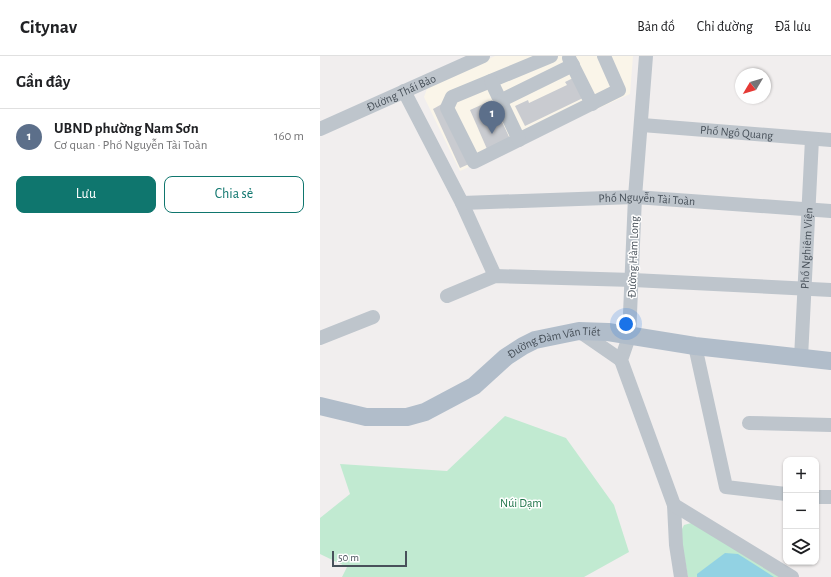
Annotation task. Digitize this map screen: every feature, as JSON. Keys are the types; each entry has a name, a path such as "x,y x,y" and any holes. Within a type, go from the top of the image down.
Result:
{"main road":[{"name":"Đường Đàm Văn Tiết","path":"320,406 366,417 407,417 425,412 474,386 506,357 523,346 535,340 579,331 608,332 629,337 694,346 831,361"}],"street":[{"name":"Đường Thái Bảo","path":"320,129 483,56"},
{"path":"552,56 452,97 447,108 474,162 619,90 604,56"},
{"name":"Đường Hàm Long","path":"621,360 629,337 635,197 642,125 646,56"},
{"path":"500,101 570,60 592,104"},
{"path":"491,81 519,140"},
{"path":"404,91 462,203 494,276"},
{"name":"Phố Ngô Quang","path":"642,125 831,140"},
{"name":"Phố Nghiêm Viện","path":"801,358 812,139"},
{"name":"Phố Nguyễn Tài Toàn","path":"462,203 635,197 831,211"},
{"path":"446,296 494,276 632,280 805,290 831,290"},
{"path":"320,338 373,317"},
{"path":"579,331 621,360 674,504 676,545 681,577"},
{"path":"694,346 726,487 783,494"},
{"path":"750,423 831,424"},
{"path":"819,497 831,497"},
{"path":"674,504 792,577"}],"shaded area":[{"path":"495,56 633,56 630,94 460,171 424,97 428,86"}],"green space":[{"name":"Núi Dạm","path":"505,416 566,438 614,505 629,552 584,577 342,577 347,567 320,554 320,518 350,494 340,464 447,471"},
{"path":"695,522 783,577 688,577 680,533 684,525"}],"water":[{"path":"725,553 738,554 774,577 697,577 697,574"}],"building":[{"path":"575,77 585,97 525,126 515,106 528,100 529,103 567,85 565,82"},
{"path":"492,100 510,139 487,149 470,110"},
{"path":"442,104 469,164 460,168 433,109"}],"place":[{"name":"UBND phường Nam Sơn","path":"492,134"}]}
